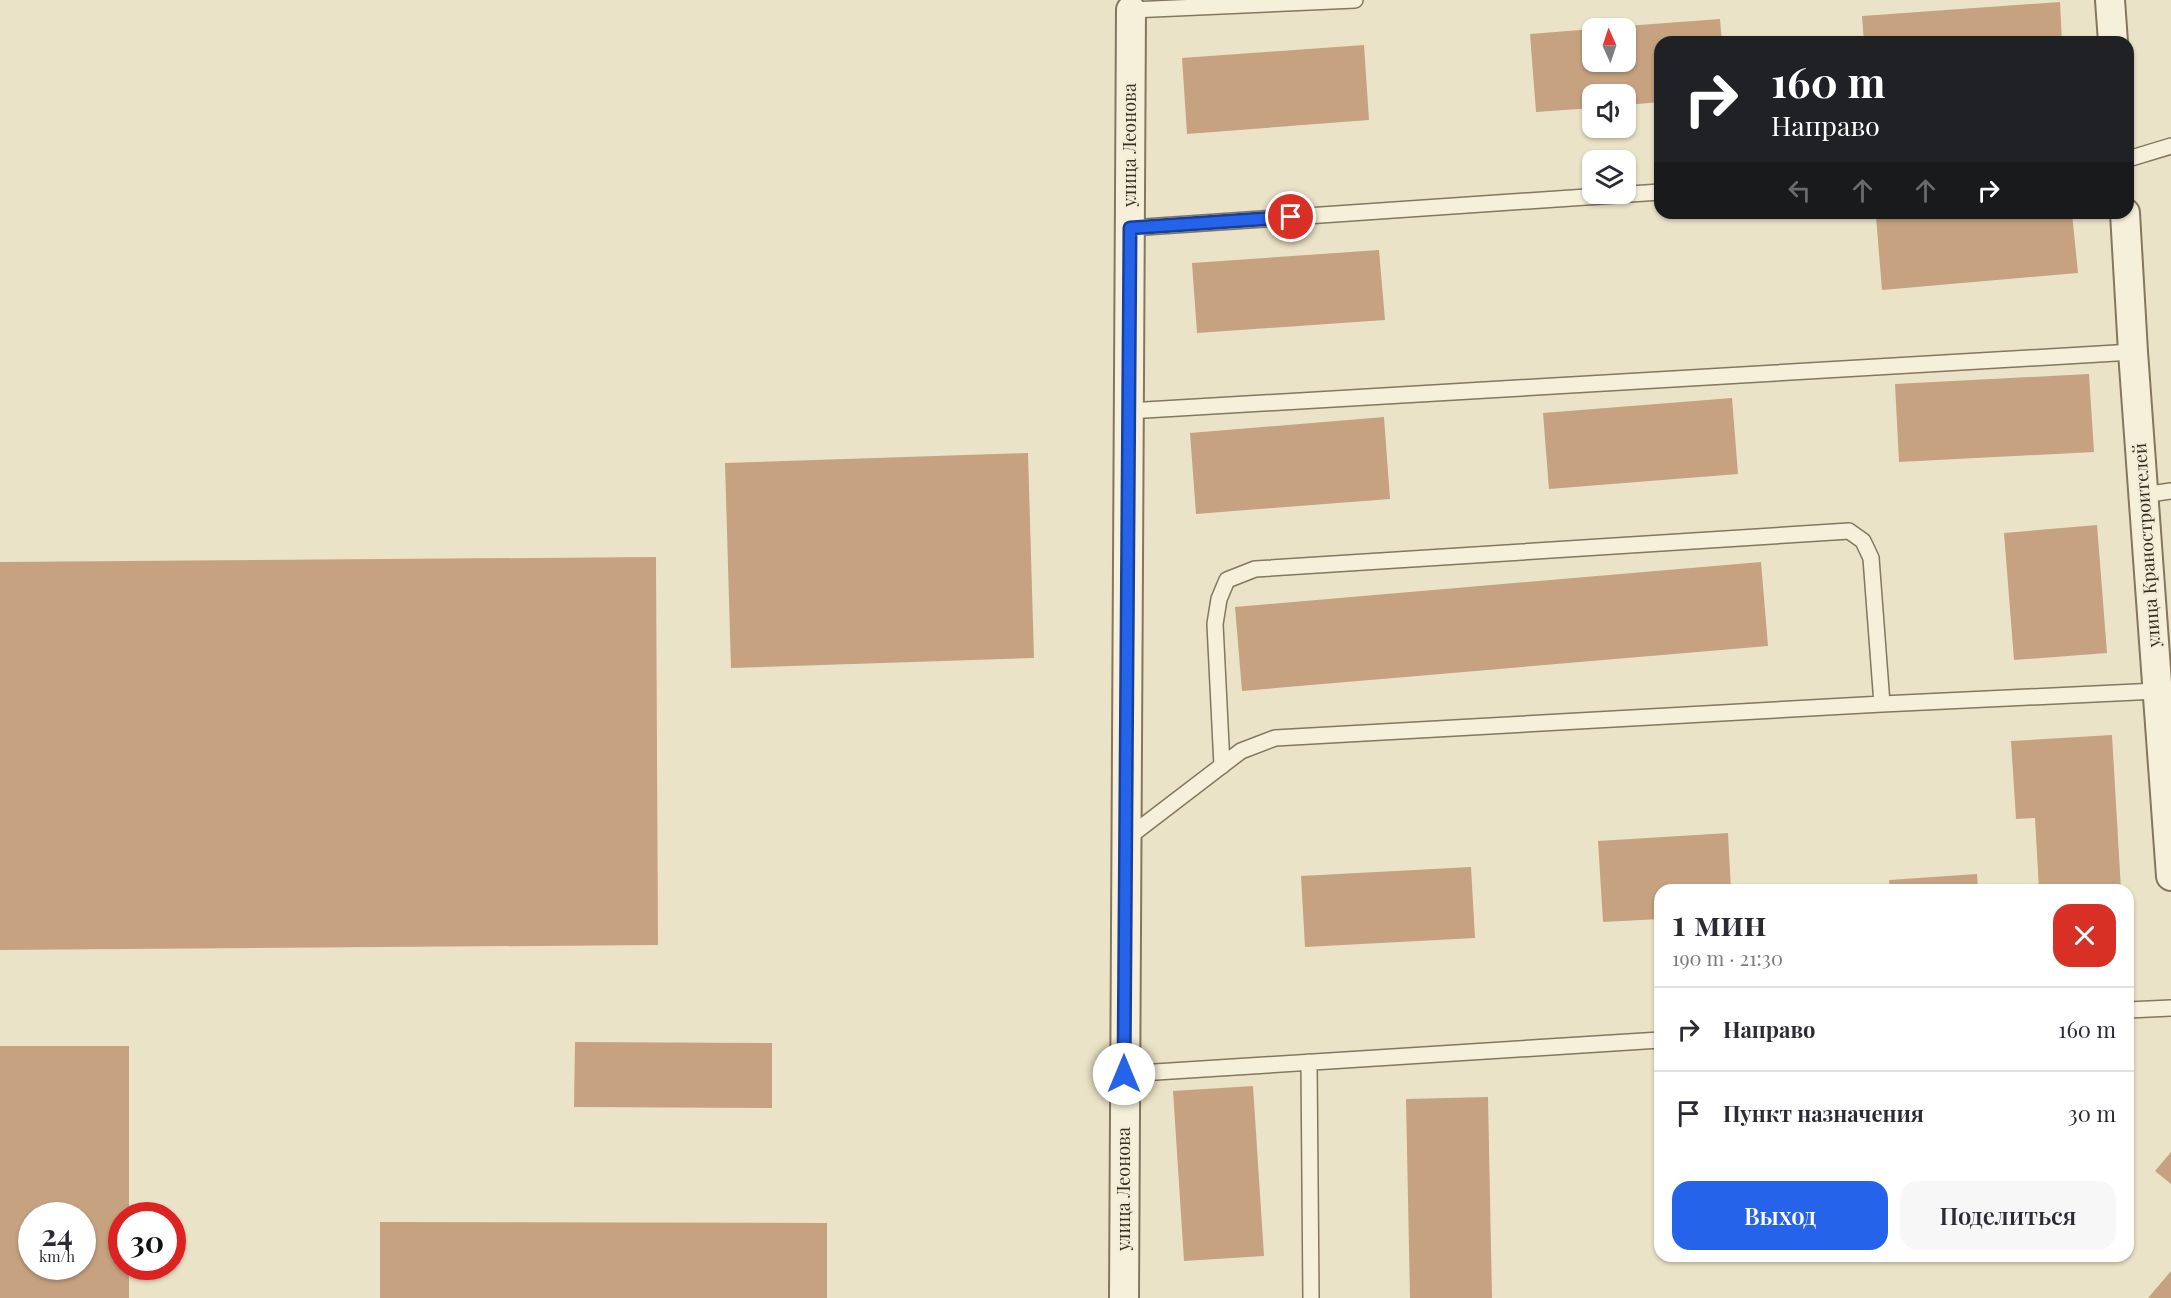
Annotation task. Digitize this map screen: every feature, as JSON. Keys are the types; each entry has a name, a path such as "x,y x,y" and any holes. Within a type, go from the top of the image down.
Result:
{"street":[{"path":"2110,0 2113,36"},
{"name":"улица Леонова","path":"1124,1298 1131,5"},
{"name":"улица Краностроителей","path":"2125,219 2171,876"}],"lane":[{"path":"1131,5 1354,0"},
{"path":"2134,157 2171,146"},
{"path":"1130,228 1654,192"},
{"path":"1128,411 2133,352"},
{"path":"2143,495 2171,491"},
{"path":"1222,766 1216,615 1219,599 1227,580 1255,569 1849,531 1863,541 1871,558 1882,704"},
{"path":"1126,839 1241,751 1275,738 2157,691"},
{"path":"2134,1010 2171,1008"},
{"path":"1124,1074 1654,1040"},
{"path":"1308,1062 1311,1298"}],"building":[{"path":"2060,2 2062,36 1864,36 1862,16"},
{"path":"1720,19 1721,36 1654,36 1654,103 1636,104 1636,84 1582,84 1582,109 1536,112 1530,34 1582,30 1582,72 1636,72 1636,25"},
{"path":"1364,45 1369,120 1187,134 1182,58"},
{"path":"1876,219 2073,219 2078,273 1882,290"},
{"path":"1379,250 1385,320 1197,333 1192,263"},
{"path":"2089,374 2094,452 1899,462 1895,384"},
{"path":"1732,398 1738,474 1549,489 1543,413"},
{"path":"1384,417 1390,499 1196,514 1190,433"},
{"path":"1028,453 1034,658 731,668 725,463"},
{"path":"2097,525 2107,653 2014,660 2004,533"},
{"path":"656,557 658,945 0,950 0,562"},
{"path":"1761,562 1768,646 1242,691 1235,607"},
{"path":"2112,735 2121,884 2039,884 2035,818 2016,819 2011,741"},
{"path":"1728,833 1731,884 1654,884 1654,919 1603,922 1598,841"},
{"path":"1471,867 1475,938 1305,947 1301,876"},
{"path":"1977,874 1978,884 1889,884 1889,880"},
{"path":"575,1042 772,1043 772,1108 574,1107"},
{"path":"0,1046 129,1046 129,1202 108,1202 108,1280 129,1280 129,1298 0,1298"},
{"path":"1253,1086 1264,1256 1184,1261 1173,1091"},
{"path":"1488,1097 1492,1298 1410,1298 1406,1099"},
{"path":"2171,1152 2171,1184 2155,1171"},
{"path":"380,1222 827,1223 827,1298 380,1298"},
{"path":"2171,1271 2171,1298 2148,1298"}],"route":[{"path":"1124,1074 1130,228 1291,217"}]}
